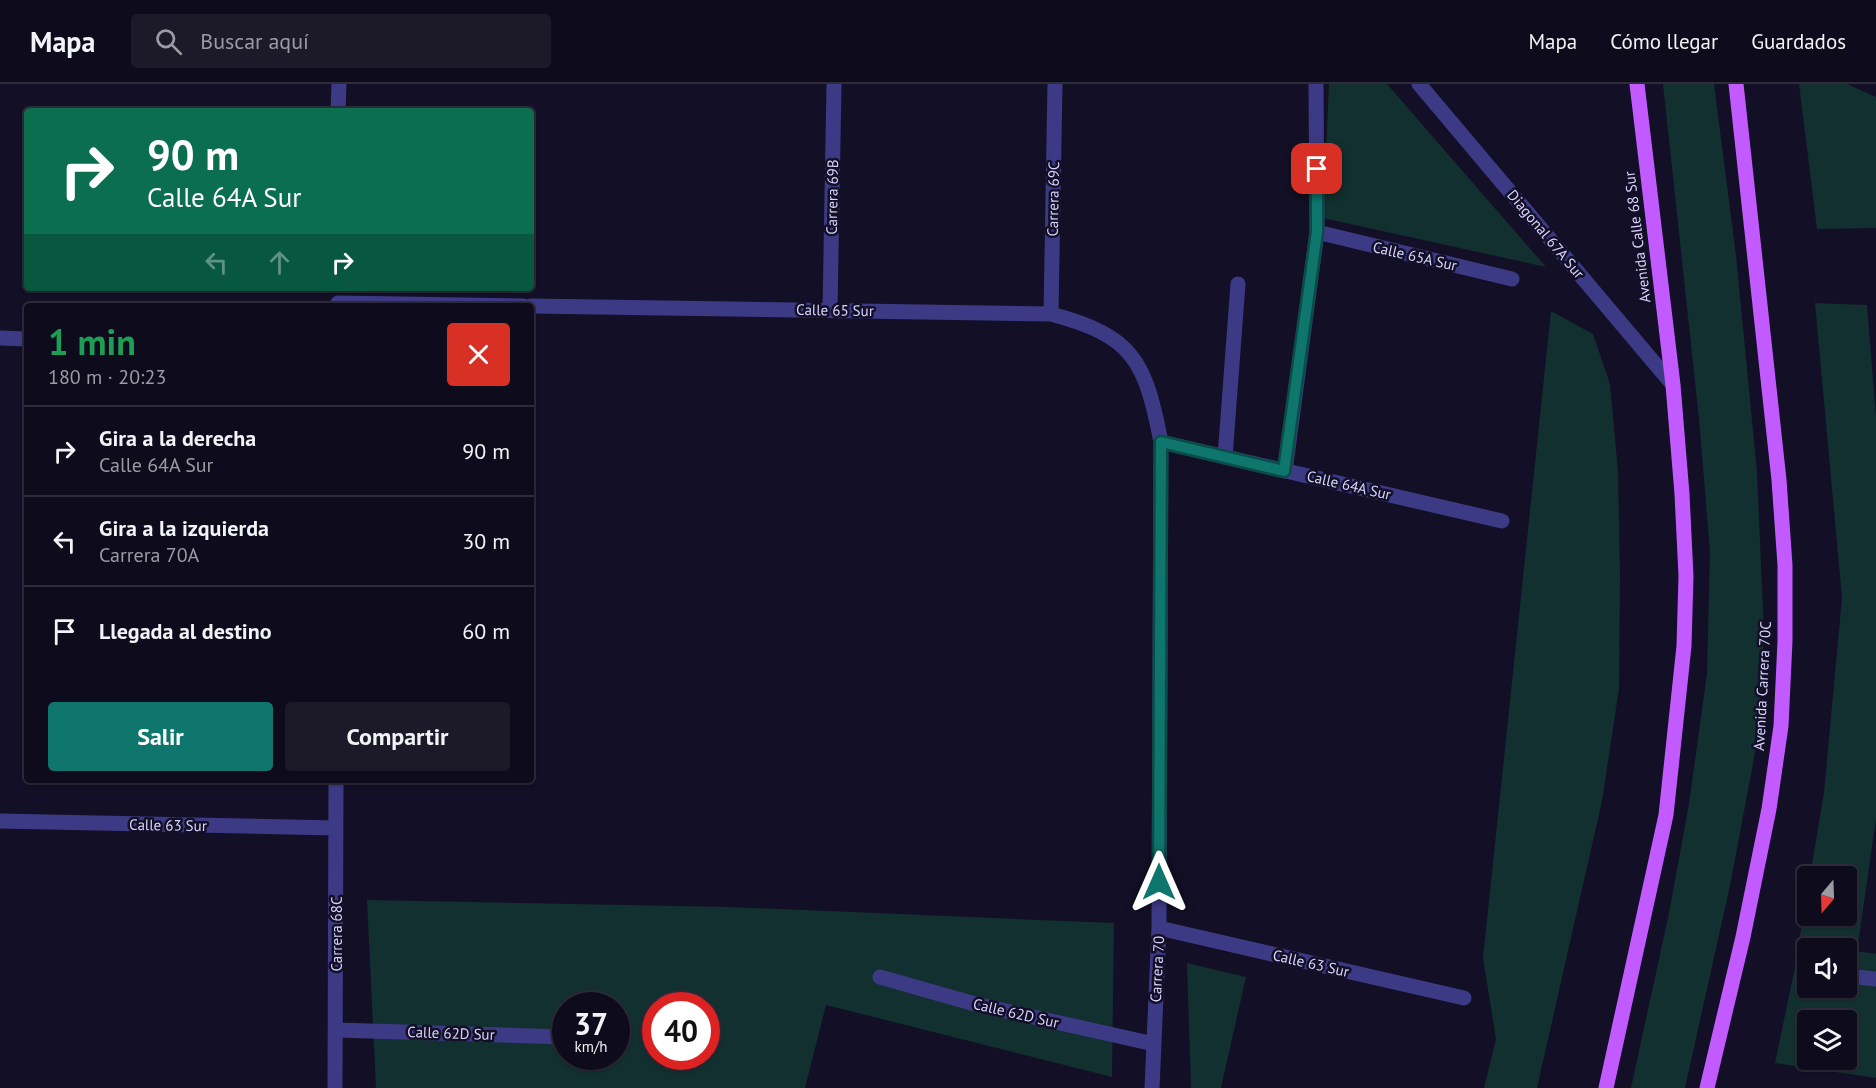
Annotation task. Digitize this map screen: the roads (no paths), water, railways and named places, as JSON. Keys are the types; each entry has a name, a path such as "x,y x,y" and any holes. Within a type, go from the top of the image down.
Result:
{"main road":[{"name":"Avenida Calle 68 Sur","path":"1637,84 1672,385"},
{"name":"Avenida Carrera 70C","path":"1707,1088 1743,937 1769,809 1781,726 1785,641 1785,565 1779,480 1736,84"},
{"path":"1606,1088 1666,815 1684,646 1686,576 1682,494 1672,385"}],"street":[{"path":"339,84 339,108"},
{"name":"Carrera 69B","path":"830,310 834,84"},
{"name":"Carrera 69C","path":"1051,314 1055,84"},
{"path":"1292,472 1317,232 1316,84"},
{"name":"Diagonal 67A Sur","path":"1419,84 1672,385"},
{"name":"Calle 65A Sur","path":"1317,232 1512,279"},
{"path":"1225,457 1238,284"},
{"path":"338,299 444,303"},
{"name":"Calle 65 Sur","path":"534,306 1051,314 1083,322 1111,337 1129,352"},
{"path":"0,338 24,339"},
{"name":"Carrera 70","path":"1129,352 1144,376 1152,399 1161,442 1159,928 1152,1088"},
{"name":"Calle 64A Sur","path":"1161,442 1502,520"},
{"name":"Carrera 68C","path":"335,1088 336,783"},
{"name":"Calle 63 Sur","path":"0,821 336,828"},
{"name":"Calle 63 Sur","path":"1159,928 1464,998"},
{"name":"Calle 62D Sur","path":"880,977 975,1004 1154,1044"},
{"path":"1857,977 1876,979"},
{"name":"Calle 62D Sur","path":"336,1030 552,1037"}]}
